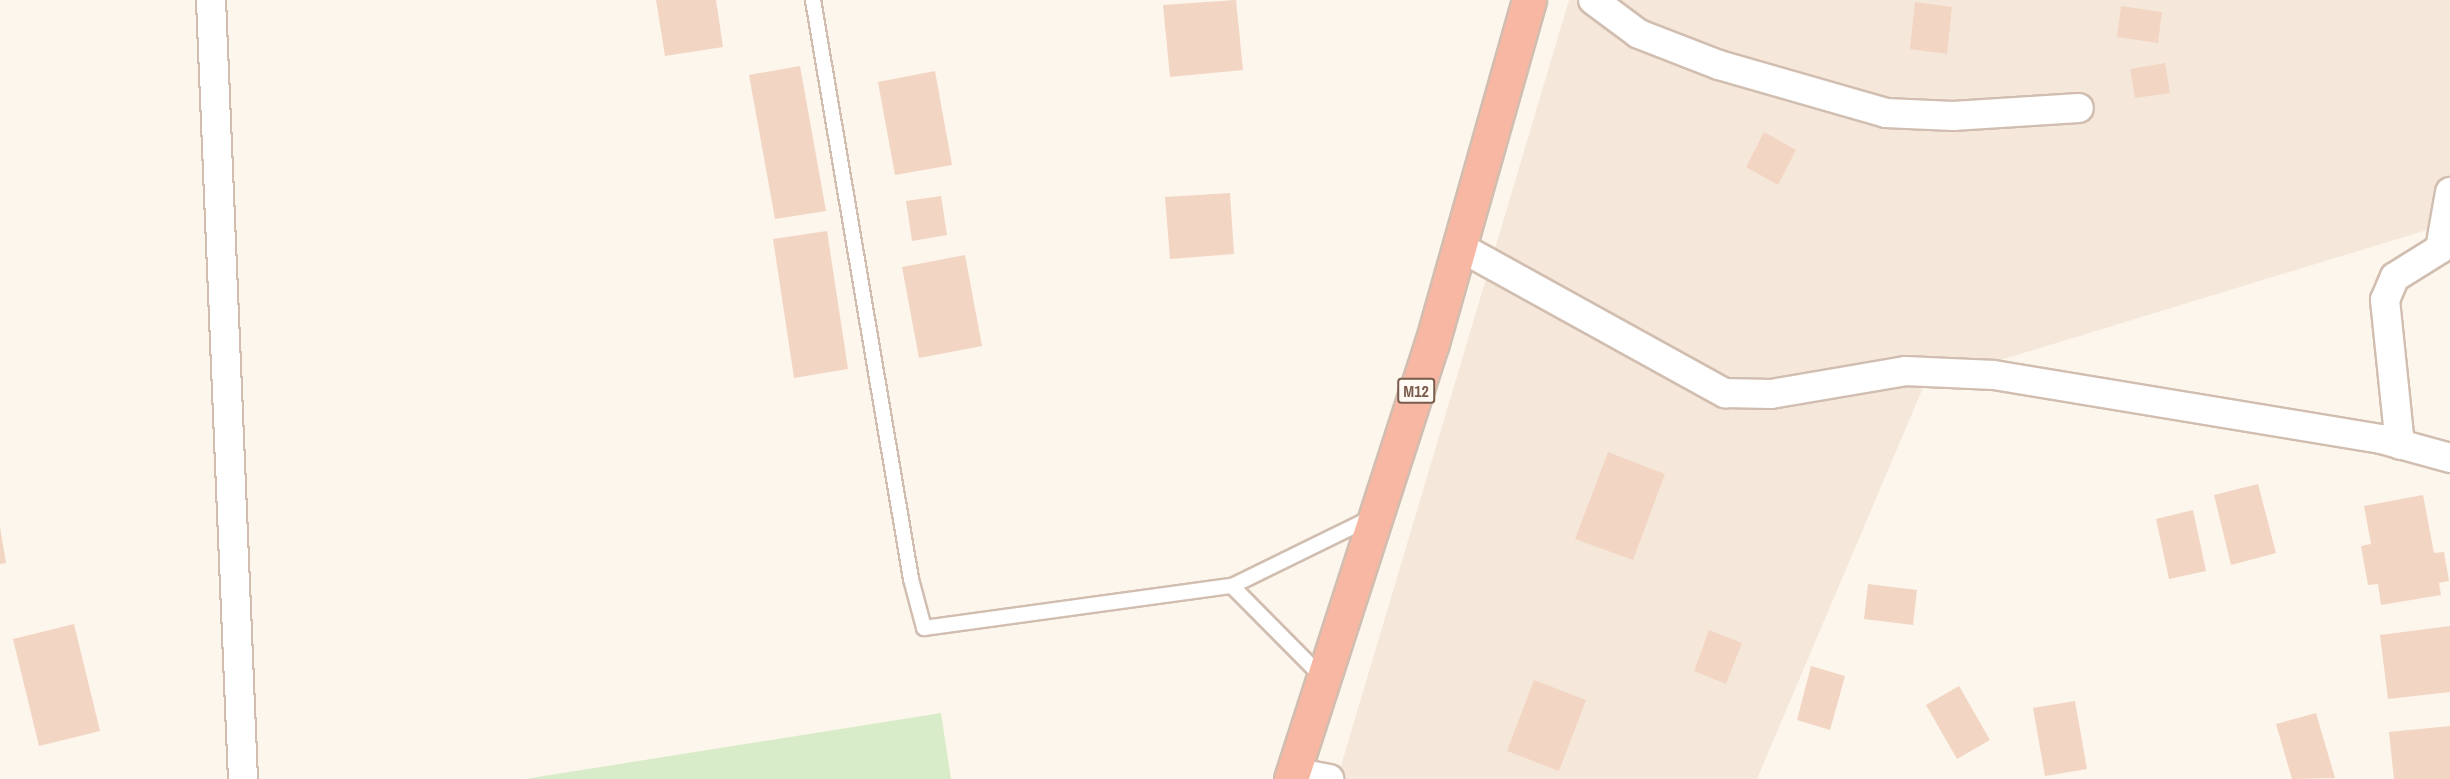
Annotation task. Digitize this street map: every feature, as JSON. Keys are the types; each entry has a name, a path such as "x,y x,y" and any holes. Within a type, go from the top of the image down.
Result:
{"highway":[{"name":"M12","path":"1292,776 1460,247 1529,0"}],"street":[{"path":"210,0 243,779"},
{"path":"1593,0 1649,38 1719,65 1886,113 1953,116 2079,108"},
{"path":"2400,445 2385,300 2395,277 2440,249 2450,192"},
{"path":"1460,247 1725,393 1771,394 1905,372 1994,375 2400,445 2450,458"},
{"path":"1292,776 1329,779"}],"lane":[{"path":"813,0 909,568 924,628 1232,586 1376,516"},
{"path":"1232,586 1323,678"}],"shaded area":[{"path":"1569,0 2450,0 2450,223 1925,383 1757,779 1337,779"}],"green space":[{"path":"941,713 951,779 525,779"}],"building":[{"path":"656,0 716,0 723,47 665,56"},
{"path":"1236,0 1243,70 1170,77 1163,5"},
{"path":"1915,2 1952,7 1947,54 1910,49"},
{"path":"2121,6 2162,12 2158,43 2117,37"},
{"path":"2165,63 2170,93 2135,98 2130,69"},
{"path":"800,66 826,211 775,219 749,75"},
{"path":"935,71 952,165 895,175 878,82"},
{"path":"1764,132 1796,150 1778,185 1746,167"},
{"path":"1230,193 1234,254 1170,259 1165,197"},
{"path":"941,196 947,235 912,241 906,201"},
{"path":"827,231 848,369 794,378 773,239"},
{"path":"965,255 982,346 919,358 902,267"},
{"path":"1608,452 1665,474 1633,560 1575,539"},
{"path":"2258,484 2276,553 2231,565 2214,495"},
{"path":"2423,495 2434,553 2444,552 2449,581 2439,583 2441,595 2381,605 2378,584 2368,585 2361,546 2371,544 2364,506"},
{"path":"2193,510 2206,571 2169,579 2156,519"},
{"path":"0,527 6,563 0,564"},
{"path":"1868,584 1917,590 1913,625 1864,619"},
{"path":"74,624 100,731 39,746 13,639"},
{"path":"2450,626 2450,692 2388,699 2380,635"},
{"path":"1709,630 1742,643 1726,684 1694,671"},
{"path":"1811,666 1845,676 1830,730 1797,720"},
{"path":"1534,680 1586,700 1559,771 1507,751"},
{"path":"1959,686 1990,740 1957,759 1926,705"},
{"path":"2075,701 2087,769 2045,776 2033,708"},
{"path":"2316,713 2335,778 2292,779 2276,724"},
{"path":"2450,726 2450,779 2394,779 2389,732"}]}
